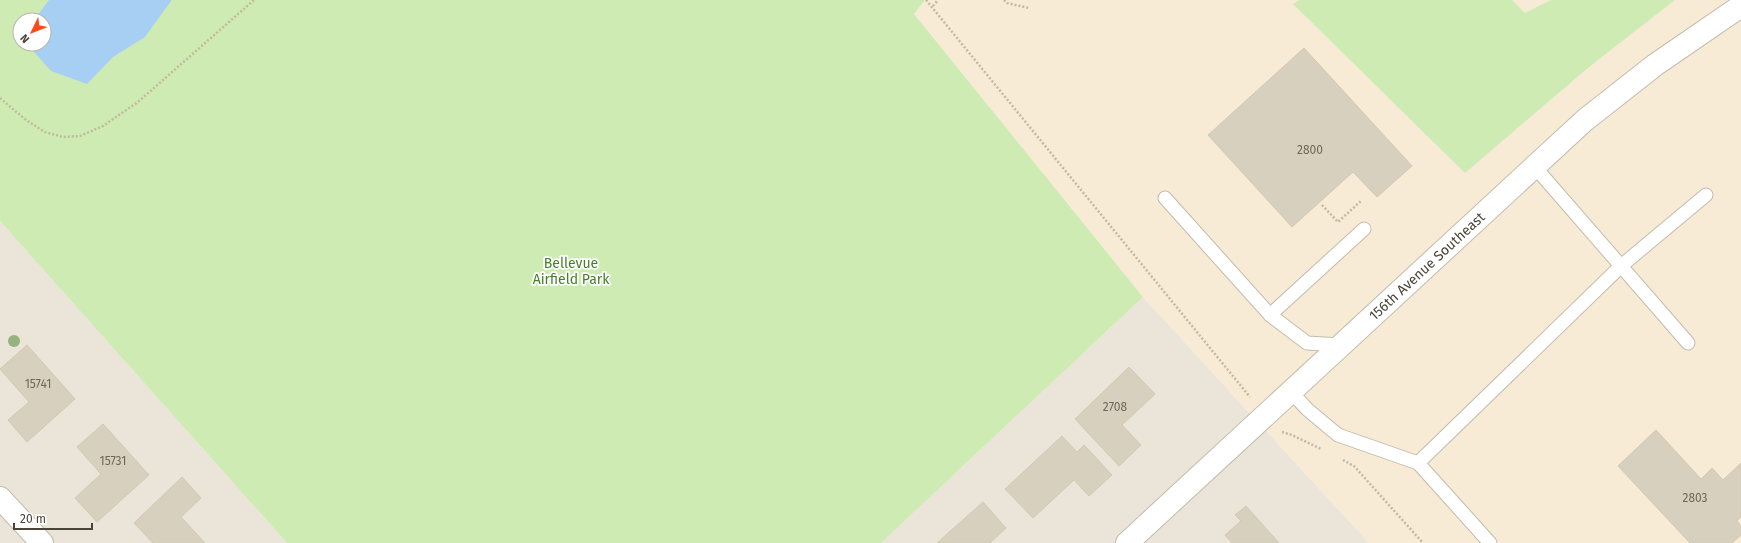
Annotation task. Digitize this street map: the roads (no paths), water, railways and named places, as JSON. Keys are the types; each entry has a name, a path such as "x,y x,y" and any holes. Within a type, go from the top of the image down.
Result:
{"street":[{"name":"156th Avenue Southeast","path":"1126,543 1292,392 1585,120 1655,64 1741,6"},
{"path":"0,498 42,543"}],"lane":[{"path":"1534,166 1688,342"},
{"path":"1418,463 1621,266 1706,194"},
{"path":"1165,198 1270,315 1307,343 1342,345"},
{"path":"1270,315 1364,229"},
{"path":"1292,392 1308,410 1338,434 1418,463 1490,543"}],"water":[{"path":"49,0 171,0 145,37 113,57 87,84 51,71 34,52 52,52 52,12 40,12"}],"park label":[{"name":"Bellevue Airfield Park","path":"571,272"}]}
